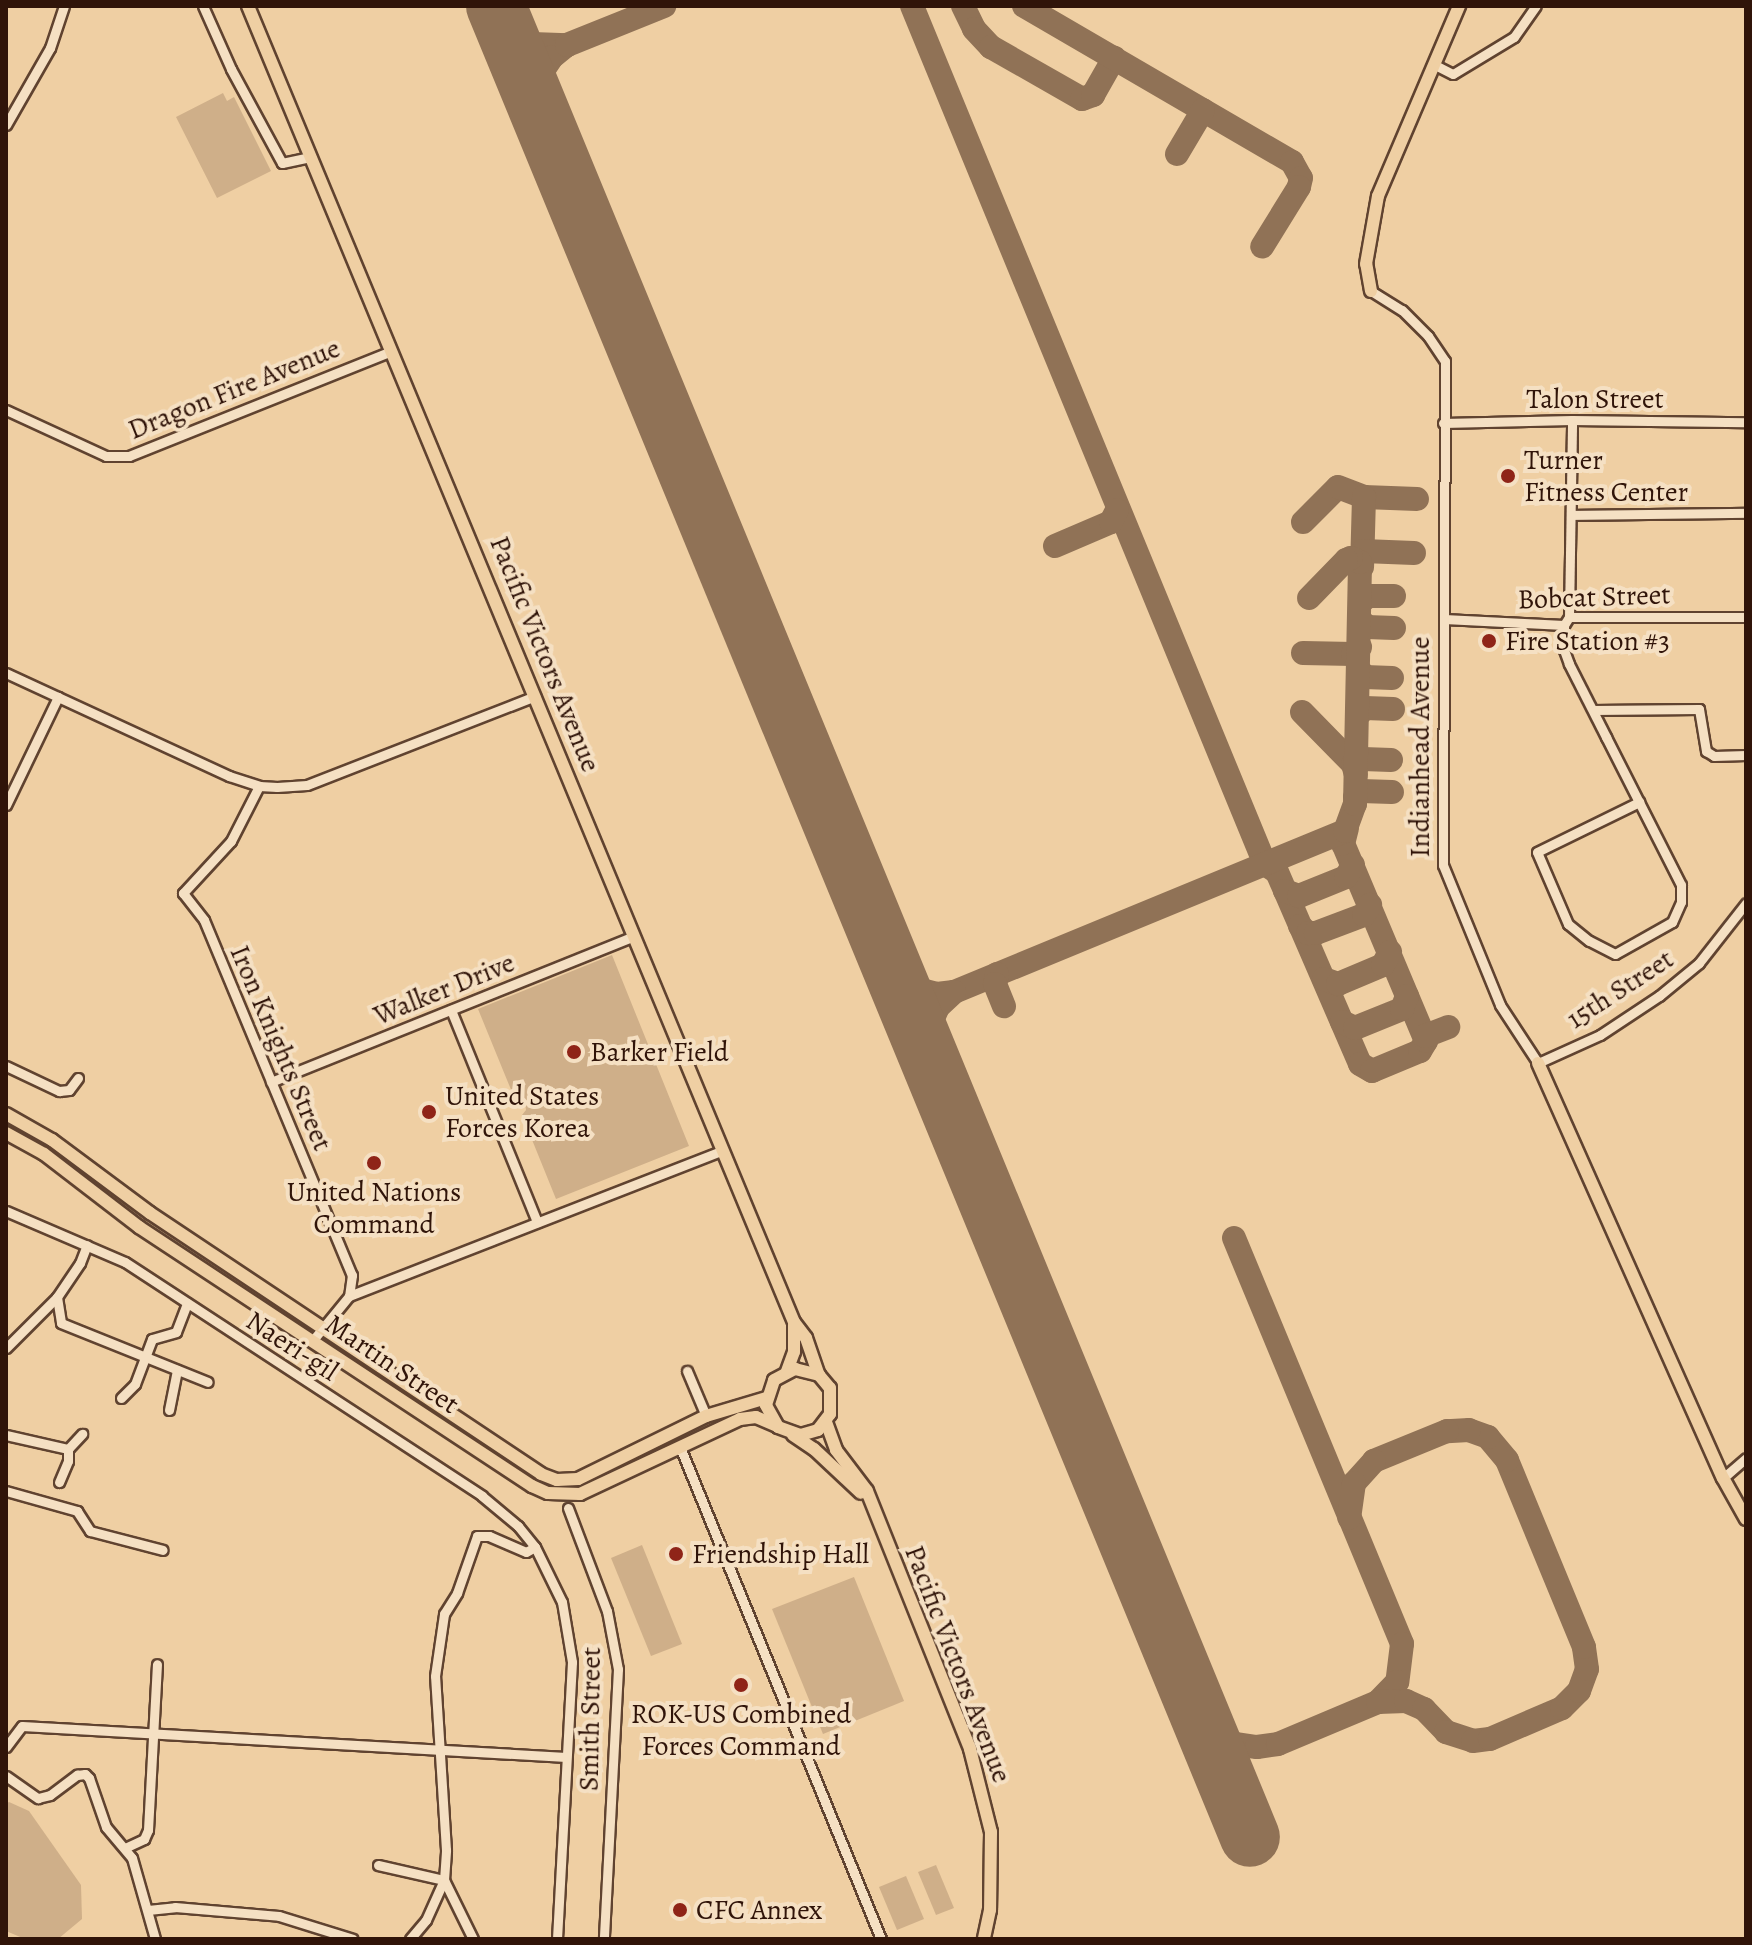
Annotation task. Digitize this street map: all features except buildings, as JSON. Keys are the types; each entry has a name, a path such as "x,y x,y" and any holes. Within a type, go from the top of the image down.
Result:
{"main road":[{"name":"Pacific Victors Avenue","path":"248,6 794,1322 806,1338 819,1375"},
{"name":"Indianhead Avenue","path":"1371,291 1366,264 1378,196 1459,6"},
{"name":"Indianhead Avenue","path":"1538,1063 1723,1478 1746,1519"},
{"name":"Martin Street","path":"6,1114 52,1140 150,1213 541,1474 557,1480 578,1479 706,1416 766,1398"},
{"name":"Martin Street","path":"6,1133 44,1154 139,1227 532,1486 548,1493 580,1494 740,1419 756,1417 778,1427"},
{"path":"787,1371 795,1343 794,1322"},
{"path":"803,1369 819,1375 832,1397 826,1422 836,1450 872,1504 814,1449 778,1427 768,1414 766,1398 772,1383 787,1371 803,1369"},
{"path":"792,1435 811,1433 826,1422"},
{"name":"Pacific Victors Avenue","path":"872,1504 970,1749 983,1797 991,1832 993,1868 984,1939"}],"street":[{"path":"6,125 50,48 64,6"},
{"path":"203,6 231,69 282,163 311,157"},
{"path":"1433,64 1453,74 1514,37 1536,6"},
{"name":"Indianhead Avenue","path":"1371,291 1402,310 1428,336 1445,361 1442,815 1445,878 1500,1005 1538,1063"},
{"name":"Dragon Fire Avenue","path":"6,410 106,456 129,456 391,351"},
{"path":"1572,420 1564,650 1681,885 1681,902 1672,922 1615,954 1589,941 1568,924 1537,852 1639,802"},
{"name":"Talon Street","path":"1443,423 1572,420 1746,422"},
{"path":"1571,515 1746,513"},
{"name":"Bobcat Street","path":"1444,619 1567,621 1746,617"},
{"path":"6,673 229,776 259,786 307,785 535,696"},
{"path":"6,805 58,697"},
{"path":"1593,710 1699,709 1706,751 1714,756 1746,755"},
{"name":"Iron Knights Street","path":"259,786 231,841 183,893 204,920 352,1275 349,1296"},
{"name":"15th Street","path":"1538,1063 1600,1035 1659,996 1699,963 1746,903"},
{"name":"Walker Drive","path":"271,1082 634,936"},
{"path":"451,1010 537,1222"},
{"path":"6,1066 59,1091 69,1090 78,1078"},
{"path":"313,1340 349,1296 723,1150"},
{"name":"Naeri-gil","path":"6,1211 125,1262 482,1496 518,1526 535,1547 555,1583 570,1638 557,1939"},
{"path":"6,1348 57,1297 80,1263 87,1245"},
{"path":"57,1297 61,1323 208,1382"},
{"path":"121,1398 135,1384 152,1339 176,1332 187,1303"},
{"path":"169,1410 177,1370"},
{"path":"687,1371 706,1416"},
{"path":"59,1482 68,1449 82,1434"},
{"path":"6,1435 68,1449"},
{"path":"680,1447 881,1939"},
{"path":"1723,1478 1746,1458"},
{"path":"6,1491 77,1511 90,1531 163,1550"},
{"path":"548,1493 568,1508 580,1494"},
{"name":"Smith Street","path":"568,1508 607,1611 618,1669 604,1939"},
{"path":"410,1939 426,1920 444,1880 446,1850 436,1649 444,1614 457,1593 474,1538 482,1534 526,1552 535,1547"},
{"path":"127,1847 147,1836 157,1664"},
{"path":"6,1747 22,1726 566,1757"},
{"path":"6,1776 31,1797 45,1798 77,1775 85,1774 106,1827 127,1847 155,1939"},
{"path":"378,1865 444,1880"},
{"path":"444,1880 473,1939"},
{"path":"148,1910 175,1907 279,1916 353,1939"}],"shaded area":[{"path":"223,93 227,101 234,97 271,171 217,198 176,117"},
{"name":"Barker Field","path":"612,955 689,1146 556,1199 522,1115 526,1110 525,1101 514,1097 478,1009"},
{"path":"642,1545 682,1644 651,1656 611,1558"},
{"path":"854,1577 904,1701 823,1734 772,1609"},
{"path":"9,1802 29,1811 81,1885 82,1919 58,1939 25,1939 6,1931 6,1804"},
{"path":"936,1865 954,1908 936,1915 918,1872"},
{"path":"906,1876 924,1919 897,1930 879,1887"}],"taxiway":[{"path":"567,45 664,6"},
{"path":"912,6 1265,864 1277,872 1360,1064 1372,1071 1420,1051 1426,1041 1343,844 1347,828"},
{"path":"963,6 974,29 991,47 1082,99 1093,95 1114,58"},
{"path":"1024,6 1292,162 1301,178 1299,187 1262,247"},
{"path":"499,12 516,34 532,44 567,45 552,57 542,72 539,89 544,121"},
{"path":"1177,154 1203,110"},
{"path":"1303,522 1338,487 1364,497 1362,567"},
{"path":"1364,497 1417,499"},
{"path":"1055,546 1111,522 1117,510"},
{"path":"1363,551 1414,553"},
{"path":"889,959 902,976 918,989 937,994 954,992 1345,831 1355,804 1360,562 1351,558 1346,560 1309,598"},
{"path":"1361,602 1368,596 1394,596"},
{"path":"1360,620 1367,627 1394,628"},
{"path":"1303,653 1353,654 1360,647"},
{"path":"1360,671 1365,677 1392,678"},
{"path":"1359,714 1365,708 1393,709"},
{"path":"1302,712 1353,764 1356,775"},
{"path":"1357,765 1363,759 1391,760"},
{"path":"1355,797 1361,791 1392,792"},
{"path":"1285,891 1299,896 1346,877 1353,865"},
{"path":"1300,926 1308,933 1316,933 1364,915 1370,905"},
{"path":"1324,979 1338,984 1383,965 1390,952"},
{"path":"997,974 995,984 1004,1006"},
{"path":"930,1060 930,1025 938,1007 954,992"},
{"path":"1342,1022 1355,1028 1402,1009 1407,996"},
{"path":"1425,1036 1448,1027"},
{"path":"1234,1238 1402,1644 1397,1682 1378,1702"},
{"path":"1196,1710 1218,1735 1235,1744 1257,1747 1278,1744 1378,1702 1406,1701 1424,1709 1446,1732 1473,1741 1490,1739 1562,1708 1579,1691 1587,1669 1584,1647 1507,1460 1488,1437 1469,1430 1447,1431 1374,1461 1354,1483 1349,1518"}],"runway":[{"path":"496,6 1250,1837"}],"place":[{"name":"Turner Fitness Center","path":"1508,476"},
{"name":"Fire Station #3","path":"1489,641"},
{"name":"Barker Field","path":"574,1052"},
{"name":"United States Forces Korea","path":"429,1112"},
{"name":"United Nations Command","path":"374,1163"},
{"name":"Friendship Hall","path":"676,1554"},
{"name":"ROK-US Combined Forces Command","path":"741,1685"},
{"name":"CFC Annex","path":"680,1910"}]}
